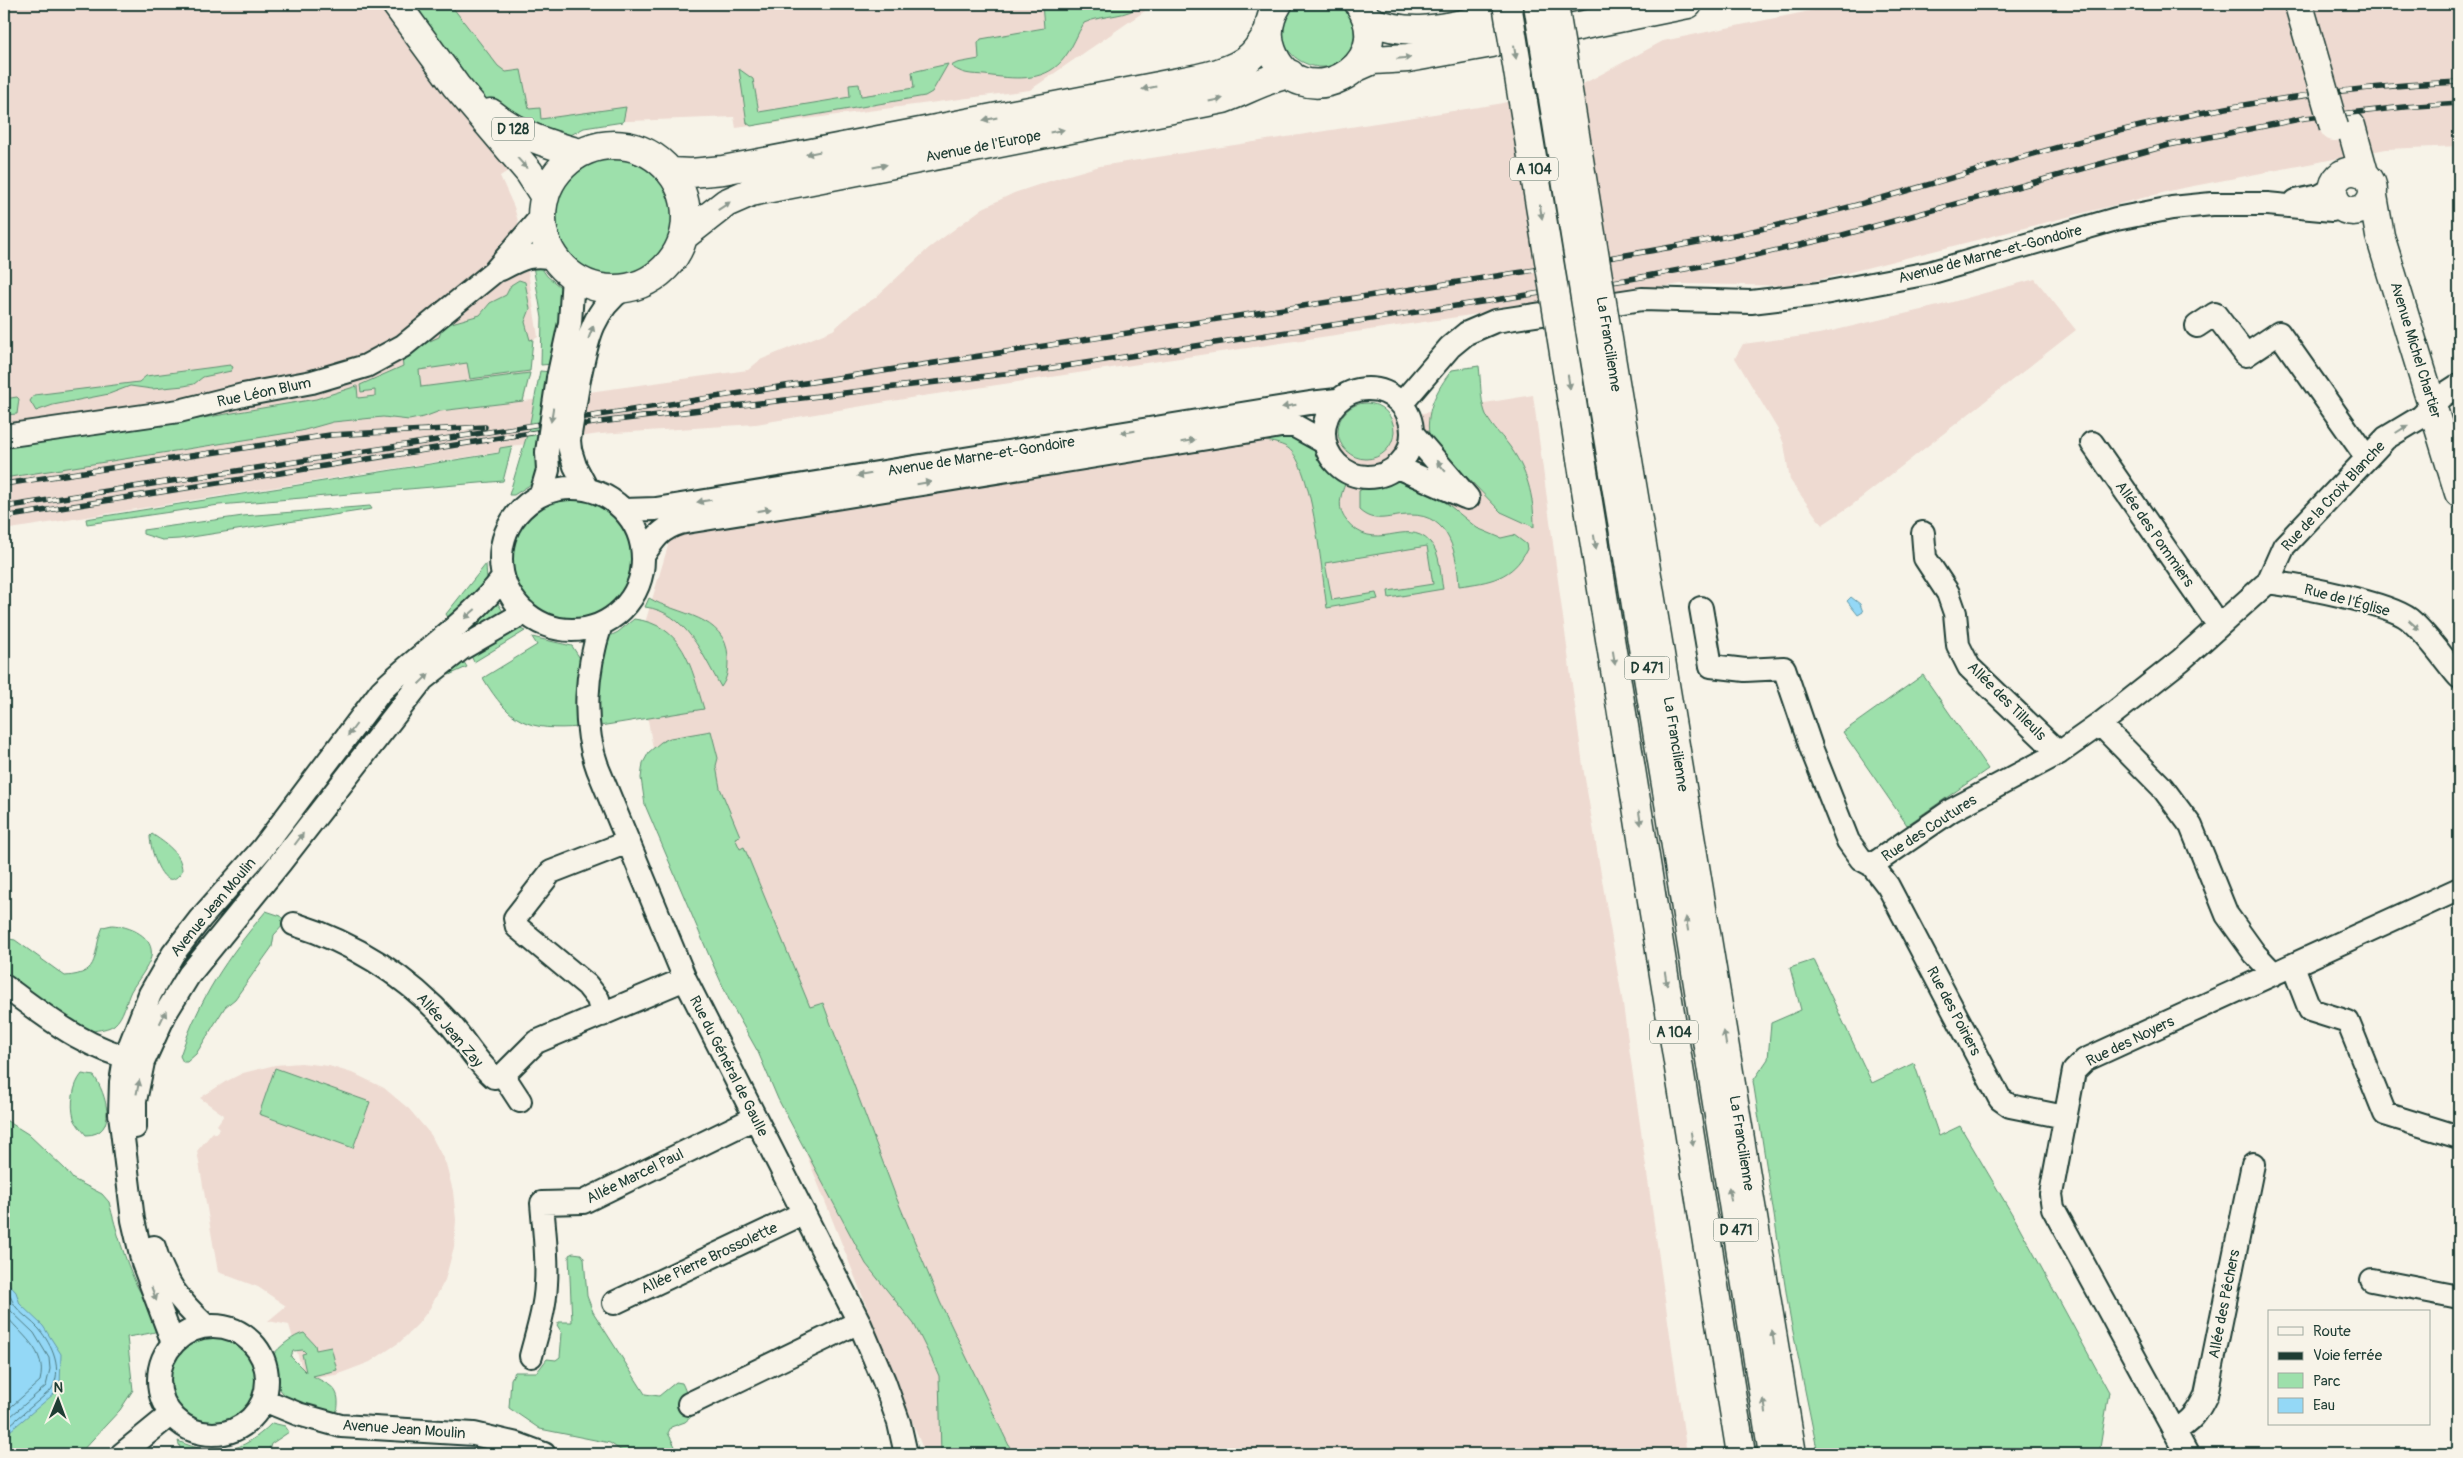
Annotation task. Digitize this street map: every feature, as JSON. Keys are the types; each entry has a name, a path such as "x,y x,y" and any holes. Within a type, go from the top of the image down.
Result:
{"main road":[{"name":"D 128","path":"396,4 456,86 529,172 543,206"},
{"name":"Avenue de l'Europe","path":"671,172 691,173 723,170 1168,84 1224,71 1238,65 1251,56 1268,33 1272,16 1278,4"},
{"name":"D 471","path":"1538,4 1598,328 1701,1016 1772,1454"},
{"name":"La Francilienne","path":"1554,4 1598,328 1792,1454"},
{"path":"1574,27 1688,4"},
{"path":"2305,5 2343,127 2340,147 2351,191"},
{"path":"1363,12 1388,28 1418,31 1495,22"},
{"path":"1357,67 1368,45 1363,12"},
{"path":"1268,33 1274,57 1290,74 1310,82 1332,82 1373,60 1408,58 1495,22"},
{"name":"A 104","path":"1495,22 1561,334 1741,1454"},
{"name":"Avenue de l'Europe","path":"685,235 726,203 751,192 1224,98 1246,92 1270,78 1290,74"},
{"name":"D 128","path":"456,86 521,134 540,142 580,153"},
{"path":"602,145 624,145 645,151 664,164 671,172 677,181 687,213 685,235 676,254 663,271 638,285 624,288 597,287 564,267 545,238 543,206 558,171 580,153 602,145"},
{"name":"Avenue Michel Chartier","path":"2351,191 2380,236 2459,493"}],"street":[{"name":"Avenue de Marne-et-Gondoire","path":"1402,403 1450,347 1467,333 1495,321 1642,299 1751,302 1792,298 1929,273 2144,212 2212,204 2282,204 2332,210 2351,191"},
{"name":"Rue Léon Blum","path":"494,272 543,206"},
{"name":"Rue Léon Blum","path":"4,436 179,411 243,395 312,382 366,366 403,346 494,272 526,256 542,256 564,267"},
{"path":"564,267 570,323 568,379 570,450 575,466 587,489"},
{"path":"542,494 548,470 547,452 568,379 587,342 600,310 610,298 624,288"},
{"path":"2197,326 2215,314 2246,355 2278,333 2367,458"},
{"name":"Rue de la Croix Blanche","path":"2268,582 2284,546 2386,438 2421,417 2442,396 2459,385"},
{"path":"1363,388 1377,389 1390,394 1402,403 1412,423 1413,434 1411,446 1397,467 1385,474 1371,477 1358,476 1336,464 1324,442 1324,427 1328,412 1337,400 1349,392 1363,388"},
{"name":"Avenue de Marne-et-Gondoire","path":"624,510 656,509 1310,402 1337,400"},
{"name":"Avenue de Marne-et-Gondoire","path":"643,556 658,534 667,527 680,523 1281,426 1295,426 1324,442"},
{"path":"1397,467 1468,498 1413,434"},
{"name":"Allée des Pommiers","path":"2092,442 2219,626"},
{"path":"564,488 587,489 608,497 624,510 638,531 643,556 641,575 632,597 615,615 600,624 571,630 548,626 524,612 511,597 503,578 501,549 506,530 514,516 525,505 542,494 564,488"},
{"name":"Allée des Tilleuls","path":"1923,534 1926,558 1948,593 1955,613 1958,645 1969,667 2059,753"},
{"name":"Avenue Jean Moulin","path":"206,1326 182,1304 169,1285 153,1245 147,1215 134,1124 134,1060 150,994 173,954 200,919 262,849 381,691 410,664 485,602 503,578"},
{"name":"Rue des Coutures","path":"1701,608 1710,666 1745,670 1784,668 1812,750 1848,841 1861,859 1872,865 1952,810 2059,753 2100,724 2182,660 2268,582"},
{"name":"Rue de l'Église","path":"2268,582 2301,587 2388,609 2407,618 2422,632 2459,677"},
{"name":"Avenue Jean Moulin","path":"173,1343 144,1263 133,1220 120,1114 121,1082 188,975 280,864 405,699 423,679 444,661 524,612"},
{"name":"Rue du Général de Gaulle","path":"600,624 593,647 590,668 587,722 590,745 685,979 859,1322 899,1422 906,1454"},
{"name":"Rue du Général de Gaulle","path":"571,630 590,668"},
{"path":"2100,724 2162,787 2191,826 2227,915 2255,954 2283,970 2310,1010 2348,1022 2385,1114 2459,1137"},
{"path":"602,1015 598,999 587,985 517,928 515,918 551,872 628,842"},
{"name":"Rue des Poiriers","path":"1872,865 1888,886 2000,1099 2010,1106 2065,1117"},
{"name":"Rue des Noyers","path":"2187,1454 2053,1208 2051,1194 2074,1071 2085,1060 2283,970 2346,939 2459,889"},
{"name":"Allée Jean Zay","path":"294,924 323,933 390,972 423,996 451,1026 484,1068 494,1077 502,1075 536,1042 685,979"},
{"path":"4,986 78,1040 134,1060"},
{"path":"502,1075 520,1101"},
{"name":"Allée Marcel Paul","path":"531,1356 541,1320 546,1286 546,1245 542,1203 583,1202 755,1118"},
{"name":"Allée des Pêchers","path":"2174,1431 2186,1424 2198,1412 2206,1395 2253,1164"},
{"name":"Allée Pierre Brossolette","path":"614,1303 804,1213"},
{"path":"2372,1280 2459,1298"},
{"path":"690,1404 859,1322"},
{"path":"206,1326 228,1328 248,1338 262,1356 268,1378 264,1400 254,1416 240,1428 222,1434 198,1431 186,1427 171,1414 162,1398 159,1378 163,1360 173,1343 188,1332 206,1326"},
{"name":"Avenue Jean Moulin","path":"264,1400 298,1414 341,1426 474,1434 517,1444 544,1454"},
{"path":"122,1454 171,1414"}],"shaded area":[{"path":"4,4 1155,4 1030,90 736,128 734,117 551,124 530,157 500,176 514,207 523,239 538,337 533,340 530,373 524,401 748,370 760,360 833,330 854,311 875,298 929,248 983,208 1014,193 1065,176 1100,166 1498,104 1583,84 1663,41 1844,4 2459,5 2459,146 2386,149 2178,189 1795,286 1681,284 916,397 756,424 600,434 512,446 500,448 499,452 4,530"},
{"path":"2035,279 2076,330 1852,505 1822,525 1790,480 1784,444 1778,430 1735,358 1743,344 1819,334 1938,306"},
{"path":"1533,395 1584,773 1622,998 1687,1454 925,1454 659,782 636,653 671,536"},
{"path":"301,1063 329,1066 355,1074 384,1088 409,1109 431,1135 446,1164 453,1191 456,1220 454,1247 445,1280 430,1308 418,1324 400,1342 370,1362 336,1375 305,1379 289,1325 268,1321 286,1306 258,1287 218,1272 197,1151 213,1132 216,1134 220,1128 217,1125 224,1115 200,1098 243,1073 275,1065"}],"green space":[{"path":"417,4 450,4 498,66 506,72 521,70 529,109 540,108 541,119 626,107 623,122 584,128 563,139 524,124 503,113 479,92 454,63 423,17"},
{"path":"1042,4 1141,4 1130,12 1084,23 1065,57 1050,71 1041,75 1022,78 1002,77 966,73 951,66 979,59 978,43 981,39 1044,28"},
{"path":"1298,4 1339,4 1343,7 1351,19 1354,32 1347,56 1333,65 1318,67 1302,62 1289,52 1283,38 1284,21"},
{"path":"948,64 932,92 925,96 751,126 747,123 739,69 753,79 759,112 850,97 849,85 859,84 861,96 914,88 912,72"},
{"path":"615,155 627,156 638,160 648,165 657,173 665,182 670,192 674,203 674,227 670,238 665,248 657,257 648,265 638,270 627,274 615,275 603,274 592,270 582,265 573,257 565,248 560,238 556,227 555,215 556,203 560,192 565,182 573,173 582,165 592,160 603,156"},
{"path":"533,266 540,266 547,276 565,291 553,364 541,365 542,318"},
{"path":"519,280 525,282 530,309 525,322 530,340 533,339 530,371 470,379 467,363 419,370 421,387 530,373 523,401 440,411 409,420 383,417 333,422 301,431 4,478 4,446 167,424 316,399 357,386 358,398 375,396 375,390 361,392 360,385 403,366 402,359 414,348 439,337 442,329 448,324 480,315 490,303 506,295 511,285"},
{"path":"230,365 233,367 231,371 203,377 194,384 184,386 152,389 130,386 109,394 53,405 36,411 30,401 34,395 139,382 146,376"},
{"path":"1479,366 1481,395 1485,412 1492,425 1515,453 1525,473 1533,504 1534,527 1501,512 1430,439 1430,411 1436,394 1446,378 1452,370"},
{"path":"540,371 551,372 536,481 514,495 509,495 529,428"},
{"path":"17,397 19,399 17,414 4,415 4,399"},
{"path":"1360,403 1372,403 1382,407 1390,415 1394,431 1390,447 1382,455 1372,459 1360,459 1350,455 1342,447 1338,437 1338,425 1342,415 1350,407"},
{"path":"1280,433 1315,444 1327,465 1347,480 1341,495 1341,510 1346,520 1357,530 1368,535 1379,536 1410,533 1420,535 1430,542 1438,558 1443,589 1389,598 1388,591 1433,584 1427,546 1325,563 1332,600 1376,593 1378,599 1327,608 1315,523 1304,476 1297,459 1288,448 1262,440"},
{"path":"512,446 503,481 219,505 87,524 86,519 499,453 500,448"},
{"path":"1398,477 1433,492 1477,528 1501,538 1514,535 1526,544 1527,549 1521,559 1515,567 1499,577 1480,583 1459,586 1456,562 1449,539 1435,521 1410,515 1377,518 1365,515 1359,510 1359,491"},
{"path":"572,498 584,499 595,503 615,516 628,536 632,547 632,571 628,582 615,602 595,615 584,619 572,620 560,619 549,615 529,602 516,582 512,571 511,559 512,547 516,536 529,516 549,503 560,499"},
{"path":"370,506 372,509 179,539 162,540 143,534 143,530 243,516"},
{"path":"486,564 487,581 452,624 446,614"},
{"path":"649,598 698,618 710,624 719,632 725,643 728,657 728,669 721,687 691,636 682,626 672,617 645,607"},
{"path":"497,602 504,613 460,639 473,620"},
{"path":"634,619 651,623 675,639 683,650 695,678 704,709 594,727 600,641 618,632"},
{"path":"518,628 525,631 474,662 470,654"},
{"path":"532,637 572,646 581,660 580,727 547,727 522,721 502,705 483,678 537,645"},
{"path":"435,649 276,855 272,852 395,690"},
{"path":"462,659 467,667 449,675 448,672"},
{"path":"1923,675 1988,769 1907,825 1843,732"},
{"path":"711,731 718,758 716,766 720,788 740,836 735,838 740,849 744,847 810,1007 823,1003 896,1197 940,1302 1013,1454 941,1454 939,1376 932,1360 914,1324 866,1264 778,1099 758,1052 730,1002 711,960 645,805 641,778 643,763 649,752 661,742 670,738"},
{"path":"152,834 172,849 179,859 182,871 175,878 169,879 159,869 152,851 150,836"},
{"path":"266,911 281,916 285,923 274,935 272,947 235,999 225,1007 196,1054 187,1062 183,1062 180,1056 205,997 226,962"},
{"path":"112,925 126,927 145,938 149,943 151,957 131,991 120,1018 112,1026 92,1031 75,1022 4,973 4,938 15,940 65,976 85,971 91,966 103,927"},
{"path":"1814,960 1872,1083 1914,1063 1939,1136 1960,1126 2015,1219 2109,1392 2099,1454 1818,1454 1790,1317 1753,1081 1768,1059 1771,1023 1801,1010 1790,968"},
{"path":"275,1068 370,1102 353,1148 259,1114"},
{"path":"82,1074 94,1076 102,1092 107,1112 103,1128 96,1133 86,1135 75,1120 72,1107 74,1089"},
{"path":"4,1119 28,1134 73,1179 102,1194 109,1202 121,1245 133,1276 140,1292 157,1318 161,1330 127,1337 133,1390 120,1410 79,1454 4,1454"},
{"path":"573,1253 581,1254 584,1258 587,1296 593,1312 645,1394 659,1396 676,1382 682,1383 692,1416 685,1422 671,1427 668,1433 679,1454 626,1454 610,1443 540,1429 509,1408 511,1379 515,1372 537,1372 547,1359 556,1360 560,1357 562,1333 557,1325 559,1322 572,1322 569,1255"},
{"path":"304,1333 315,1345 316,1350 331,1347 337,1370 313,1376 334,1389 338,1398 338,1407 333,1414 288,1398 276,1382 273,1371 273,1355 287,1342","holes":["303,1350 306,1353 302,1354 306,1372 291,1357 293,1351"]},
{"path":"213,1337 230,1340 244,1349 253,1363 256,1380 253,1397 244,1411 230,1420 213,1423 196,1420 182,1411 173,1397 170,1380 173,1363 182,1349 196,1340"},
{"path":"272,1423 285,1426 289,1432 271,1444 269,1450 276,1454 182,1454 178,1441 205,1450 228,1450 250,1441"}],"water":[{"path":"1851,597 1860,604 1863,612 1858,615 1847,601"},
{"path":"4,1279 16,1292 20,1304 43,1326 61,1354 60,1386 55,1393 4,1436"}],"railway":[{"path":"4,507 1627,255 1775,226 1900,193 2077,142 2167,120 2275,100 2348,90 2459,82"},
{"path":"4,517 600,422 1046,369 1625,280 1734,260 1839,236 2169,145 2305,118 2459,103"},
{"path":"4,484 330,435 485,427"}]}
